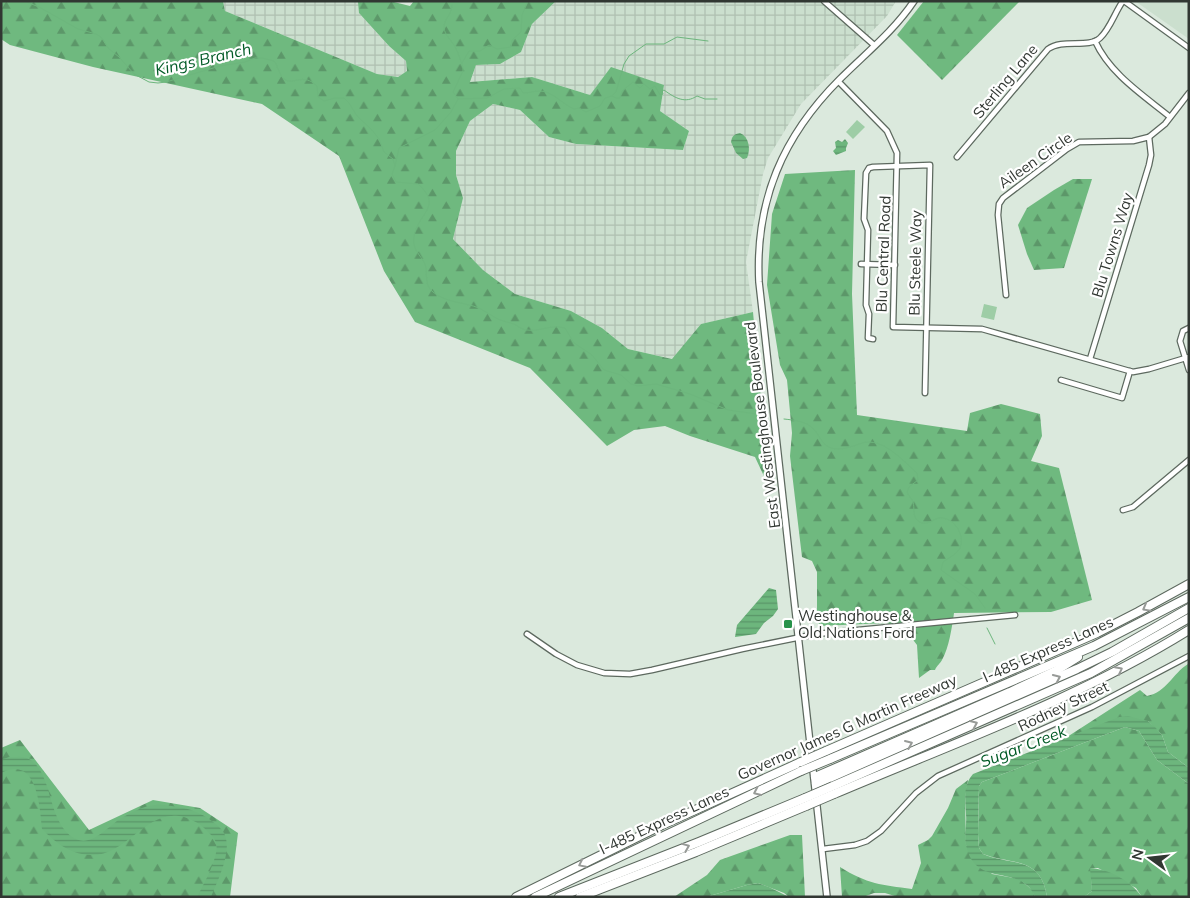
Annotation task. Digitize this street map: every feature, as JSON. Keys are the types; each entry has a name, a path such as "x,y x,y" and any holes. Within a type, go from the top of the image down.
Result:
{"highway":[{"name":"Governor James G Martin Freeway","path":"516,897 721,797 1097,633 1189,584"},
{"name":"I-485 Express Lanes","path":"535,897 801,771 1094,646 1189,597"},
{"path":"815,780 1069,673 1112,652 1189,608"},
{"path":"580,897 696,852 1091,673 1189,618"},
{"path":"834,790 1060,700 1145,656 1189,630"},
{"path":"815,780 1061,668 1094,646"},
{"path":"1060,700 1091,673"},
{"name":"I-485 Express Lanes","path":"560,897 806,802"},
{"path":"611,850 698,819"}],"main road":[{"name":"East Westinghouse Boulevard","path":"828,897 759,282 758,246 767,198 775,173 786,149 810,113 838,81 902,17 914,1"}],"street":[{"path":"824,1 874,45"},
{"path":"1170,117 1116,71 1103,56 1095,41 1102,36 1123,1 1189,48"},
{"name":"Sterling Lane","path":"957,157 1048,49 1061,44 1095,41"},
{"name":"Blu Central Road","path":"838,81 887,131 897,153 893,326 982,329 1130,371 1149,369 1187,357"},
{"path":"1150,137 1159,130 1188,95"},
{"name":"Aileen Circle","path":"1006,295 998,214 999,204 1003,198 1079,142 1138,140 1150,137"},
{"name":"Blu Towns Way","path":"1090,359 1152,155 1150,137"},
{"name":"Blu Steele Way","path":"897,166 930,165 925,393"},
{"path":"873,339 868,338 869,314 866,305 864,264 868,230 864,219 866,173 869,168 873,167 897,166"},
{"path":"864,264 895,265"},
{"path":"1189,328 1183,331 1180,336 1189,370"},
{"path":"1061,380 1122,398 1130,371"},
{"path":"1123,510 1133,507 1189,460"},
{"path":"527,634 556,654 577,665 598,672 616,674 652,670 799,638 847,630 1015,615"},
{"name":"Rodney Street","path":"822,849 855,845 867,841 881,830 916,793 938,776 1092,708 1189,656"}],"shaded area":[{"path":"223,1 363,1 359,2 359,13 389,46 406,61 407,71 398,77 377,74 225,11"},
{"path":"556,1 896,1 887,16 801,104 768,158 763,174 746,262 753,312 701,324 673,359 628,349 602,328 571,311 515,294 483,270 453,239 463,198 456,175 456,151 470,121 493,104 520,110 549,137 576,144 683,150 689,131 660,111 664,85 611,68 590,95 532,77 470,82 476,65 500,64 521,52 532,24"},
{"path":"1135,1 1189,1 1189,39"},
{"path":"857,120 865,127 853,139 846,132"},
{"path":"740,133 747,140 749,147 747,158 743,159 736,153 731,142 736,134"},
{"path":"845,139 848,143 846,151 836,155 833,151 836,148 835,142 838,140 842,142"},
{"path":"984,304 997,307 994,320 981,317"},
{"path":"769,588 776,590 778,609 756,634 735,637 737,625"},
{"path":"1128,716 1148,721 1155,727 1162,735 1168,752 1189,768 1189,784 1157,760 1139,731 1125,727 982,782 979,786 979,848 983,854 993,858 1023,864 1031,868 1038,874 1044,884 1047,897 1035,897 1020,880 988,872 971,859 965,841 965,793 973,774 1119,717"},
{"path":"9,757 25,757 36,764 42,773 59,820 65,830 74,838 80,840 93,838 124,817 150,806 163,805 187,809 209,819 221,829 227,844 221,872 211,897 197,897 210,870 217,848 214,838 199,824 184,817 171,816 159,819 148,825 116,848 105,853 92,855 77,853 58,843 42,829 38,797 29,777 22,771 13,769 1,773 1,760"},
{"path":"1090,868 1112,873 1126,881 1142,897 1084,897 1092,891"},
{"path":"758,883 789,897 706,897 747,885"}],"green space":[{"path":"1,1 223,1 225,11 377,74 398,77 407,71 406,61 389,46 359,13 358,2 390,1 410,6 414,1 556,1 532,24 521,52 500,64 476,65 470,82 532,77 590,95 611,67 664,85 660,111 689,131 683,150 576,144 549,137 520,110 493,104 470,121 456,151 456,175 463,198 453,239 483,270 515,294 571,311 602,328 628,349 672,359 701,324 753,312 769,487 755,457 665,426 634,430 607,446 530,368 415,322 384,271 339,156 262,104 93,67 10,45 1,39"},
{"path":"924,1 1020,1 942,80 897,35"},
{"path":"855,170 852,294 857,415 967,431 970,413 1001,404 1040,414 1042,436 1031,461 1059,468 1092,600 1051,612 954,613 948,644 942,660 935,670 930,670 919,678 917,645 908,633 887,623 820,626 817,620 817,572 812,561 802,557 790,456 792,433 787,380 780,365 767,285 772,214 785,174"},
{"path":"1073,179 1092,179 1064,268 1034,270 1018,225 1027,208"},
{"path":"1188,664 1189,768 1168,752 1162,735 1148,721 1067,737 1140,690 1147,696 1160,691"},
{"path":"1125,727 1139,731 1157,760 1189,784 1189,897 1142,897 1136,888 1098,868 1091,868 1092,891 1084,897 1047,897 1044,884 1031,868 1023,864 983,854 979,848 978,834 979,786 982,782"},
{"path":"20,740 89,830 153,800 200,808 238,833 230,897 1,897 1,748"},
{"path":"968,780 965,798 966,845 992,874 1020,879 1033,891 1035,897 898,897 885,893 874,893 863,897 842,897 840,867 858,877 875,883 912,889 921,863 918,845 932,836 948,808 956,789"},
{"path":"790,835 802,835 805,897 789,897 784,893 758,883 706,897 674,897 707,875 720,860"}],"waterway":[{"name":"Kings Branch","path":"24,1 39,7 78,29 101,37 108,48 134,74 149,82 166,82 255,58 274,61 284,79 287,81 303,79 312,82 317,86 318,97 324,101 344,98 357,116 379,139 384,152 393,159 395,166"},
{"path":"462,63 469,51 480,51 489,45 497,49 511,47 512,40 521,32 522,15 528,1"},
{"path":"452,5 444,28 456,49 463,68 453,92 458,99 487,98 504,89 520,88 523,93 544,91 570,107 574,109 579,108 586,112 600,106 605,98 612,96 620,98 622,91 633,82 640,88 644,84 650,89 655,86 660,95 663,94 662,91 664,90 676,98 684,100 697,96 705,99 717,99"},
{"path":"613,95 616,92 624,64 629,56 646,44 664,44 677,37 708,41"},
{"name":"Kings Branch","path":"458,99 451,112 435,130 399,148 392,174 396,182 418,184 429,199 427,210 416,229 414,246 425,264 430,290 438,296 479,308 498,319 525,330 565,328 574,343 592,355 604,370 621,375 631,384 638,386 656,384 690,394 728,410 764,415"},
{"name":"Kings Branch","path":"784,419 807,424 831,448 843,449 862,443 877,443 892,451 917,473 918,480 909,487 907,492 913,502 916,519 921,523 928,523 943,518 953,522 961,536 961,547 955,554 943,562 941,570 975,594 985,608"},
{"name":"Kings Branch","path":"987,628 995,644"}],"place":[{"name":"Westinghouse & Old Nations Ford","path":"788,624"}],"water label":[{"name":"Sugar Creek","path":"1023,746"}]}
